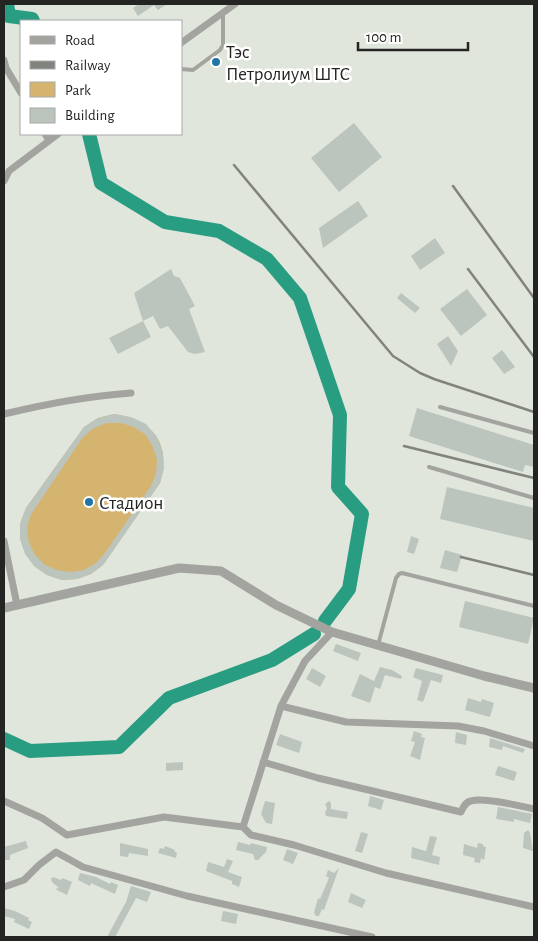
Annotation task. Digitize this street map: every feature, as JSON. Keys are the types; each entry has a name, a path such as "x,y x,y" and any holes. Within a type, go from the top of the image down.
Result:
{"street":[{"path":"182,42 235,4"},
{"path":"4,60 6,68 20,91"},
{"path":"4,181 10,171 47,137"},
{"path":"4,414 43,404 97,395 131,393"},
{"path":"4,541 17,605"},
{"path":"4,608 180,568 221,571 276,604 332,632 484,676 534,686"},
{"path":"243,828 262,762 282,706 305,660 332,632"},
{"path":"282,706 346,722 458,726 534,746"},
{"path":"262,762 318,778 461,812 465,804 471,800 490,801 534,809"},
{"path":"4,801 42,818 67,836 164,817 243,828 251,835 294,845 386,874 534,907"},
{"path":"4,887 24,880 56,852 83,867 187,896 372,937"}],"lane":[{"path":"182,69 193,70 220,50 223,45 222,13"},
{"path":"440,407 534,433"},
{"path":"429,467 534,498"},
{"path":"378,645 398,574 402,573 534,606"}],"green space":[{"name":"Стадион","path":"114,414 140,422 156,436 161,446 163,457 160,483 103,565 91,574 77,579 62,580 47,575 34,566 20,524 26,508 84,427 98,418"}],"building":[{"path":"139,4 167,4 158,10 154,5 138,16 133,8"},
{"path":"354,123 382,157 339,192 311,158"},
{"path":"358,201 368,216 323,248 319,228"},
{"path":"435,238 445,253 420,270 411,256"},
{"path":"171,269 174,276 180,278 195,306 189,309 205,352 195,354 188,352 168,326 160,329 153,316 143,321 134,293"},
{"path":"467,289 487,315 461,336 440,309"},
{"path":"401,293 420,308 415,313 397,298"},
{"path":"143,321 151,337 118,354 109,338"},
{"path":"448,336 458,351 451,366 437,344"},
{"path":"502,350 515,367 504,374 492,358"},
{"path":"417,408 534,445 534,467 525,465 523,472 409,436"},
{"path":"114,414 131,417 146,424 157,437 163,452 164,469 160,483 103,565 91,574 77,579 62,580 47,575 34,566 25,554 20,539 20,524 26,508 84,427 98,418","holes":["107,423 121,423 134,427 146,435 153,447 157,460 156,474 151,486 105,553 96,563 84,570 70,572 57,570 45,565 35,555 29,543 27,529 30,516 83,437 94,428"]},
{"path":"447,487 534,508 534,541 440,519"},
{"path":"411,536 419,539 414,554 407,552"},
{"path":"445,550 462,555 457,572 440,568"},
{"path":"465,601 534,618 528,644 459,627"},
{"path":"336,644 361,653 358,661 333,651"},
{"path":"380,667 392,670 402,676 401,679 385,675 380,689 375,687 370,703 351,696 360,674 374,681"},
{"path":"312,668 326,676 320,687 306,679"},
{"path":"416,668 443,675 441,683 431,680 423,702 417,700 422,681 413,677"},
{"path":"468,698 481,702 482,699 494,703 490,717 465,710"},
{"path":"414,731 422,734 421,737 425,738 420,760 410,756 415,742 411,741"},
{"path":"456,732 467,735 466,745 455,743"},
{"path":"280,734 302,742 299,753 276,745"},
{"path":"490,738 525,749 523,753 503,746 502,750 489,747"},
{"path":"183,762 183,770 166,771 166,763"},
{"path":"498,766 517,772 514,781 495,775"},
{"path":"370,796 384,800 381,810 368,806"},
{"path":"265,801 275,803 272,824 266,823 261,814"},
{"path":"329,801 331,809 348,812 347,819 326,816 327,808 325,804"},
{"path":"498,807 532,814 530,823 514,819 514,822 496,819"},
{"path":"528,830 533,851 523,848 524,833"},
{"path":"361,832 368,834 362,853 355,851"},
{"path":"430,836 437,837 432,855 440,857 439,865 411,858 412,847 426,851"},
{"path":"26,841 28,848 10,855 10,860 4,860 4,847"},
{"path":"238,842 267,847 266,852 258,860 255,860 253,854 236,850"},
{"path":"120,843 148,849 148,856 129,853 128,857 120,856"},
{"path":"478,843 486,847 484,860 481,858 480,863 474,862 475,858 463,855 464,844 477,848"},
{"path":"165,846 175,850 177,853 176,858 158,853 160,848 164,849"},
{"path":"287,849 298,853 293,864 283,860"},
{"path":"227,859 233,861 228,872 242,877 239,887 232,884 232,881 206,871 208,862 224,867"},
{"path":"339,868 324,910 322,909 319,916 316,916 314,913 318,898 320,899 329,878 326,876 328,870 334,873"},
{"path":"80,873 118,885 115,894 91,883 90,886 78,880"},
{"path":"53,877 72,882 67,895 55,889 59,888 52,882 51,879"},
{"path":"131,886 151,892 147,902 136,898 115,937 107,937 126,902"},
{"path":"351,893 366,900 362,908 348,902"},
{"path":"4,908 29,918 28,920 32,922 29,929 14,922 15,919 4,916"},
{"path":"223,911 238,914 236,924 221,921"}],"waterway":[{"path":"7,4 9,16 32,20"},
{"path":"89,135 101,183 165,222 219,231 267,259 300,298 340,415 338,487 362,514 349,589 325,621"},
{"path":"4,739 30,751 119,747 169,698 272,660 314,634"}],"railway":[{"path":"234,165 393,356 420,373 434,379 534,412"},
{"path":"453,186 534,298"},
{"path":"468,269 534,357"},
{"path":"404,446 534,478"},
{"path":"461,557 534,575"}],"place":[{"name":"Тэс Петролиум ШТС","path":"216,62"},
{"name":"Стадион","path":"89,502"}]}
